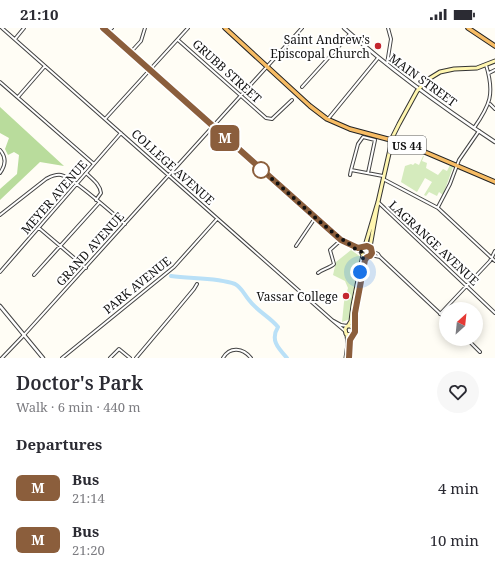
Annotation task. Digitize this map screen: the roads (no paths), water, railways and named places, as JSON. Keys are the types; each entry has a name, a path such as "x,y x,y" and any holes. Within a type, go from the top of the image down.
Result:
{"highway":[{"name":"US 44","path":"225,28 310,106 327,119 350,129 392,140 495,182"},
{"path":"468,28 495,46"}],"main road":[{"path":"364,255 372,253 370,247 383,177 392,140 398,125 419,89 431,77 444,71 457,68 474,68 495,61"},
{"path":"348,358 350,340 355,332 355,313 364,247 368,240 375,208 378,202"},
{"path":"364,247 370,247"},
{"path":"348,358 347,335 344,331 351,321 364,255"},
{"path":"347,326 352,326 354,328"},
{"path":"347,335 352,335"}],"street":[{"name":"COLLEGE AVENUE","path":"2,28 344,331"},
{"path":"15,39 24,28"},
{"path":"103,28 149,71 341,240 358,248 364,247"},
{"path":"108,32 112,28"},
{"path":"130,53 140,42 145,28"},
{"path":"105,119 188,28"},
{"name":"GRAND AVENUE","path":"2,358 86,268 302,28"},
{"name":"MAIN STREET","path":"344,28 386,65 495,142"},
{"path":"386,65 391,39 388,28"},
{"path":"302,87 350,34"},
{"name":"GRUBB STREET","path":"178,40 264,117 268,119 274,117 292,100"},
{"path":"327,119 378,58"},
{"path":"474,128 490,104 492,87 486,65"},
{"path":"18,98 45,66"},
{"path":"489,73 495,70"},
{"path":"0,82 94,164"},
{"path":"490,104 495,109"},
{"path":"438,208 450,185 462,154 479,131"},
{"name":"MEYER AVENUE","path":"0,272 121,133"},
{"path":"350,175 358,144 363,137 375,140 368,173"},
{"path":"0,150 5,159 3,169 0,172"},
{"path":"351,170 383,177 438,208 495,261"},
{"path":"86,173 100,189 101,193 96,200"},
{"path":"0,215 35,187 53,176 65,176 77,184 125,224"},
{"name":"LAGRANGE AVENUE","path":"378,202 495,313"},
{"path":"34,276 99,203"},
{"path":"296,246 315,218"},
{"name":"PARK AVENUE","path":"62,358 174,267 218,219"},
{"path":"39,228 86,268"},
{"path":"318,273 333,265 334,261 330,250 341,240"},
{"path":"350,245 364,255"},
{"path":"451,302 490,261 495,251"},
{"path":"372,253 380,257 439,313"},
{"path":"136,358 197,284"},
{"path":"0,306 43,358"},
{"name":"COLLEGE AVENUE","path":"332,320 342,326 347,326"},
{"path":"474,346 480,352"},
{"path":"110,358 119,349 130,358"},
{"path":"224,358 229,351 236,349 244,352 251,358"}],"waterway":[{"path":"171,276 220,280 235,284 241,289 252,304 278,327 275,336 276,344 287,358"}],"place":[{"name":"Saint Andrew's Episcopal Church","path":"378,46"},
{"name":"Vassar College","path":"346,296"}]}
